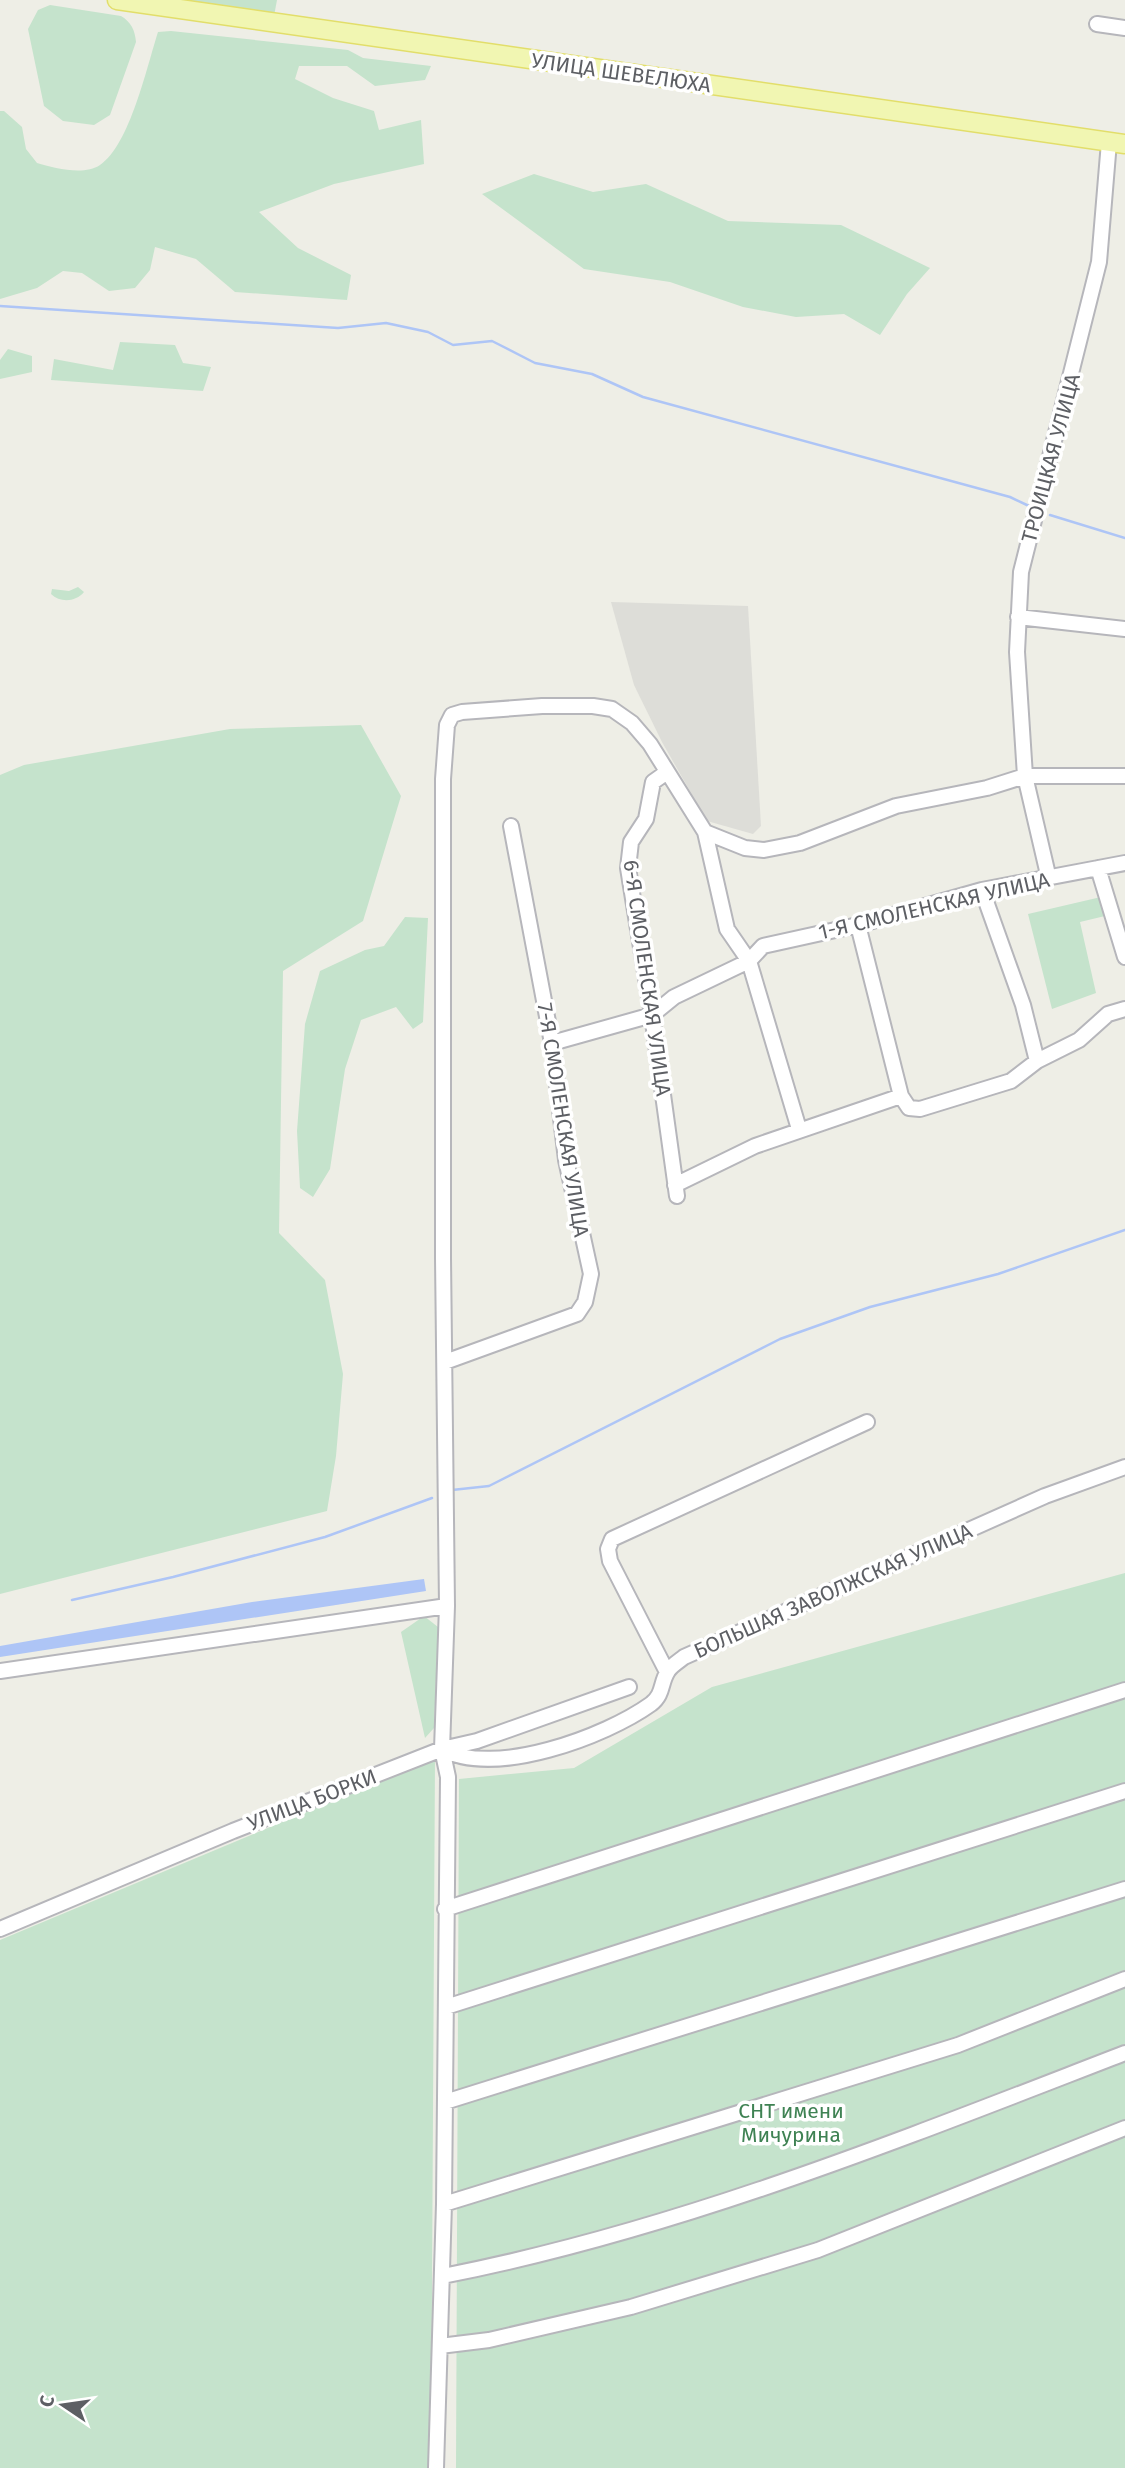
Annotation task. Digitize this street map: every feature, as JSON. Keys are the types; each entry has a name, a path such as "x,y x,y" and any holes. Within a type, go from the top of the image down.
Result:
{"main road":[{"name":"УЛИЦА ШЕВЕЛЮХА","path":"117,0 1117,143"}],"street":[{"path":"1097,24 1125,28"},
{"name":"ТРОИЦКАЯ УЛИЦА","path":"1049,879 1025,776 1017,652 1021,572 1099,262 1117,143"},
{"path":"1018,617 1125,629"},
{"path":"436,2468 443,2276 448,1777 442,1749 447,1606 443,805 447,725 452,715 542,706 593,706 612,709 632,723 705,832 727,929 749,961 799,1129 901,1096"},
{"name":"6-Я СМОЛЕНСКАЯ УЛИЦА","path":"667,772 653,782 646,819 631,842 628,868 652,1015 676,1191 755,1146 799,1129"},
{"path":"705,832 746,848 789,845 896,806 987,788 1025,776 1125,776"},
{"name":"7-Я СМОЛЕНСКАЯ УЛИЦА","path":"445,1362 577,1314 591,1283 566,1160 552,1043 511,826"},
{"name":"1-Я СМОЛЕНСКАЯ УЛИЦА","path":"652,1015 674,997 749,961 763,946 858,925 982,890 1125,863"},
{"path":"1098,868 1125,957"},
{"path":"982,890 1023,1005 1037,1061"},
{"path":"858,925 901,1096 909,1108 920,1109 1011,1081 1037,1061 1079,1040 1108,1014 1125,1009"},
{"path":"552,1043 652,1015"},
{"path":"667,1672 610,1561 608,1549 612,1539 867,1422"},
{"name":"БОЛЬШАЯ ЗАВОЛЖСКАЯ УЛИЦА","path":"442,1749 458,1758 484,1759 553,1750 602,1731 652,1703 662,1692 667,1672 684,1657 1045,1496 1125,1467"},
{"path":"0,1671 447,1606"},
{"name":"УЛИЦА БОРКИ","path":"0,1929 233,1831 442,1749 477,1741 629,1688"},
{"path":"445,1909 1125,1690"},
{"path":"446,2007 1125,1791"},
{"path":"444,2102 1125,1889"},
{"path":"444,2204 958,2045 1125,1979"},
{"path":"443,2276 503,2264 700,2210 1125,2053"},
{"path":"440,2346 489,2340 631,2307 818,2250 1125,2128"}],"shaded area":[{"path":"611,602 748,606 761,826 753,834 707,821 662,742 634,685"}],"green space":[{"path":"170,0 277,0 274,16"},
{"path":"50,5 121,16 133,30 136,42 110,115 94,125 63,121 44,106 28,29 38,10"},
{"path":"171,31 348,50 363,58 431,66 425,80 375,86 347,66 299,66 295,79 333,98 374,111 379,130 421,120 424,164 334,184 259,212 298,248 351,275 347,300 235,292 196,259 155,247 150,270 135,288 109,291 82,273 63,271 37,288 0,299 0,111 4,111 22,127 26,149 37,163 69,170 86,170 100,165 111,155 129,123 158,32"},
{"path":"534,174 593,192 646,184 728,221 841,225 930,268 907,294 880,335 844,314 796,317 743,307 670,282 584,269 482,194"},
{"path":"120,342 175,345 183,363 211,367 203,391 51,380 54,359 113,370"},
{"path":"8,349 32,356 32,372 0,379 0,360"},
{"path":"78,587 84,592 72,599 63,600 51,594 52,589 69,591"},
{"path":"361,725 401,796 363,921 283,971 279,1233 325,1280 343,1374 336,1456 327,1511 0,1594 0,775 24,765 230,729"},
{"path":"1101,897 1105,916 1080,922 1096,993 1052,1009 1028,914"},
{"path":"405,917 428,918 423,1022 413,1029 396,1007 361,1020 345,1069 330,1169 313,1197 300,1188 297,1131 305,1024 320,971 365,950 384,946"},
{"name":"СНТ имени Мичурина","path":"1125,1573 1125,2468 456,2468 459,1779 574,1768 712,1687"},
{"path":"424,1616 438,1627 434,1728 425,1738 401,1632"},
{"path":"435,1758 431,2468 0,2468 0,1940"}],"water":[{"path":"424,1579 426,1591 0,1657 0,1646 252,1602"}],"waterway":[{"path":"0,306 338,328 386,323 428,332 453,345 492,341 535,363 592,374 643,397 1010,497 1029,506"},
{"path":"1050,515 1125,538"},
{"path":"452,1490 489,1486 780,1339 870,1307 998,1274 1125,1230"},
{"path":"72,1600 325,1537 432,1498"}]}
